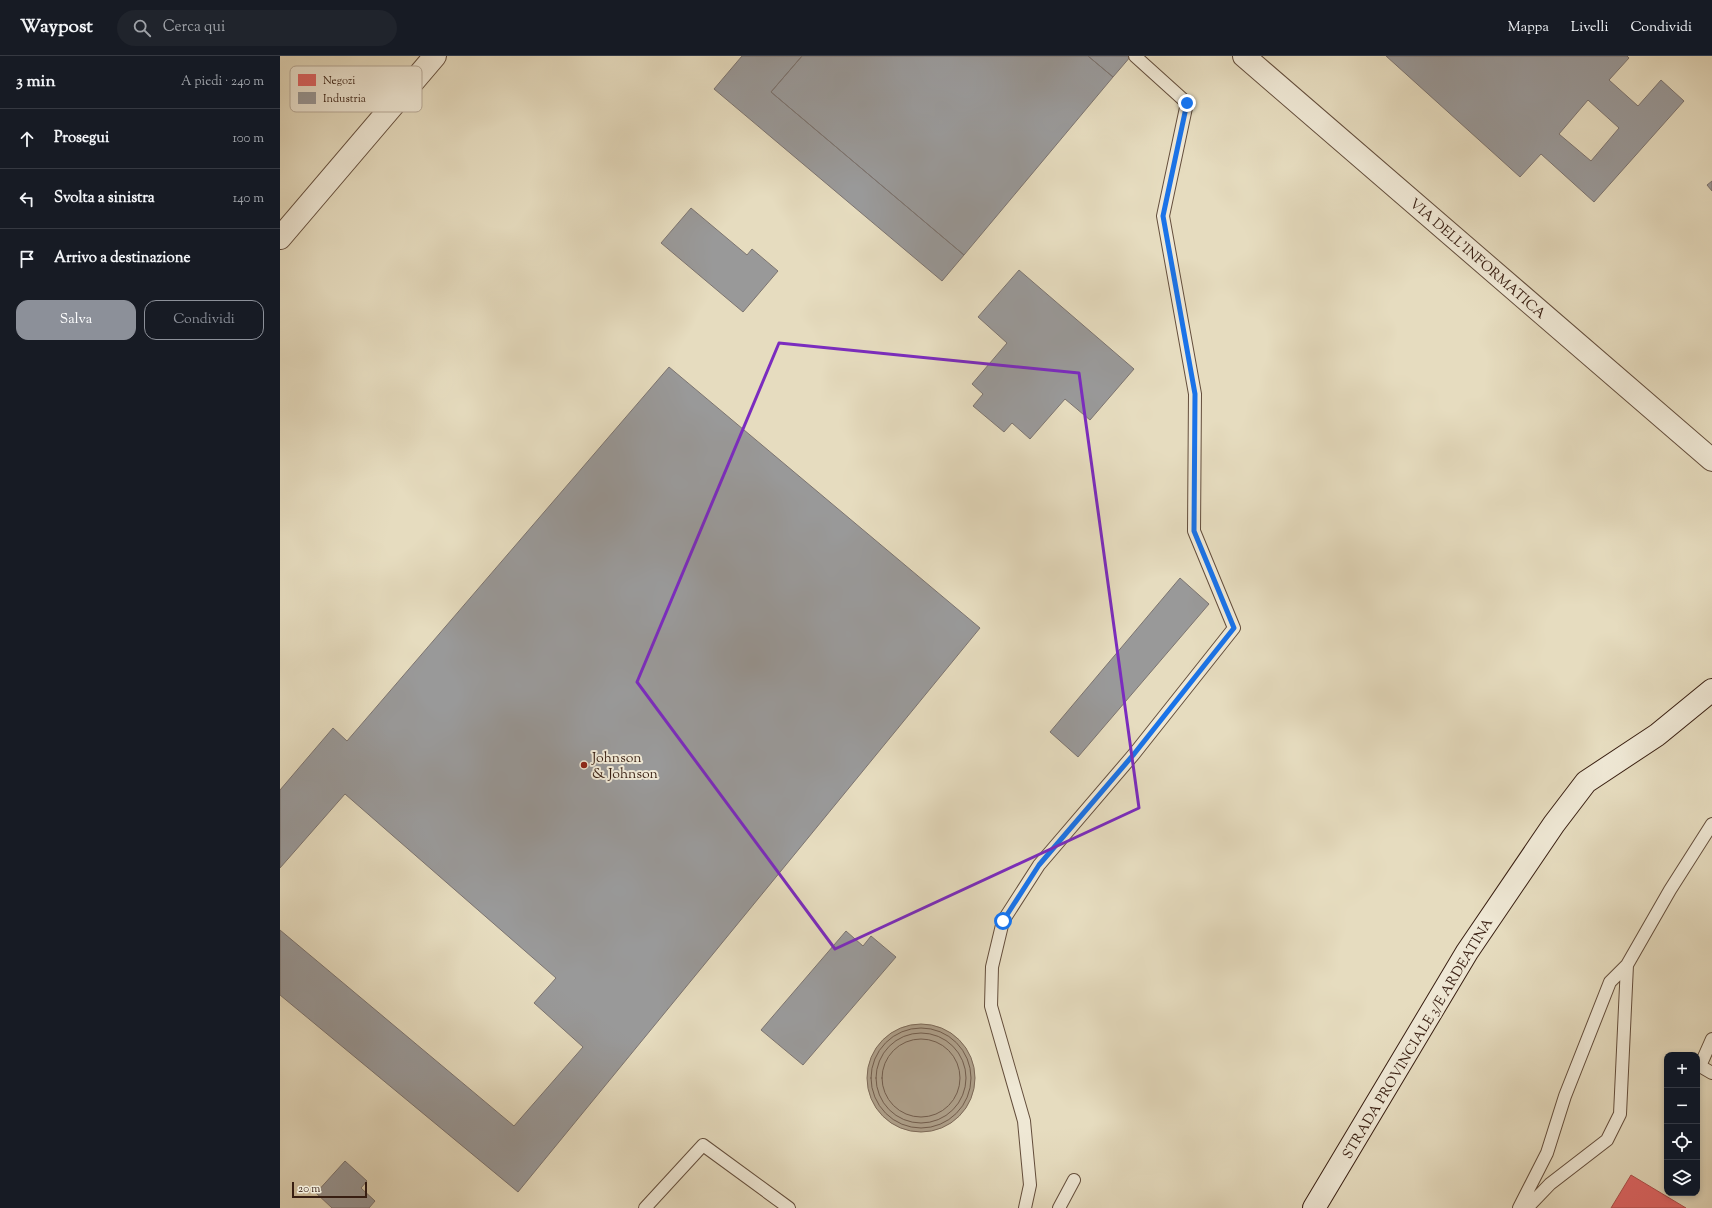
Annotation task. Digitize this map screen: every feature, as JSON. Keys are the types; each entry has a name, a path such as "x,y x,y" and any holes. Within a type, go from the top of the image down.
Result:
{"street":[{"path":"422,71 435,56"},
{"name":"VIA DELL'INFORMATICA","path":"1244,56 1712,460"},
{"path":"280,238 387,112"},
{"name":"STRADA PROVINCIALE 3/E ARDEATINA","path":"1314,1208 1467,952 1554,824 1586,782 1658,735 1712,690"}],"lane":[{"path":"1025,1208 1030,1185 1024,1121 991,1006 992,967 1003,921 1039,865 1134,754 1234,628 1194,531 1195,394 1163,216 1187,103 1135,56"},
{"path":"1519,1208 1547,1153 1565,1096 1610,982 1627,965 1670,890 1712,824"},
{"path":"1527,1208 1550,1184 1607,1140 1620,1114 1627,965"},
{"path":"1712,1039 1700,1066 1712,1073"},
{"path":"645,1208 703,1145 789,1208"},
{"path":"1059,1208 1074,1180"}],"highlighted area":[{"path":"779,343 1079,373 1139,808 835,949 637,682"}],"water":[{"path":"921,1024 942,1028 959,1040 971,1057 975,1078 971,1099 959,1116 942,1128 921,1132 900,1128 883,1116 871,1099 867,1078 871,1057 883,1040 900,1028"}],"building: Negozi":[{"path":"1631,1175 1686,1208 1611,1208"}],"building: Industria":[{"path":"742,56 802,56 771,92 964,255 942,281 714,89"},
{"path":"802,56 1088,56 1113,77 964,255 771,92"},
{"path":"1088,56 1131,56 1113,77"},
{"path":"1386,56 1627,56 1629,58 1609,80 1638,106 1661,80 1684,101 1594,202 1541,154 1520,177","holes":["1588,100 1619,128 1591,161 1559,134"]},
{"path":"1712,181 1712,191 1707,185"},
{"path":"691,208 747,255 752,249 778,271 743,312 661,243"},
{"path":"1019,270 1134,369 1090,420 1065,399 1030,439 1012,423 1004,432 973,406 983,394 972,384 1007,343 978,317"},
{"name":"Johnson & Johnson","path":"669,367 980,628 518,1192 280,995 280,930 514,1126 583,1047 534,1003 556,978 345,794 280,868 280,790 333,728 347,741"},
{"path":"1180,578 1209,604 1078,757 1050,732"},
{"path":"846,931 863,946 871,936 896,957 803,1065 761,1030"},
{"path":"345,1161 367,1181 361,1188 375,1201 369,1208 332,1208 316,1193"}],"place":[{"name":"Johnson & Johnson","path":"584,765"}],"route":[{"path":"1003,921 1039,865 1134,754 1234,628 1194,531 1195,394 1163,216 1187,103"}]}
